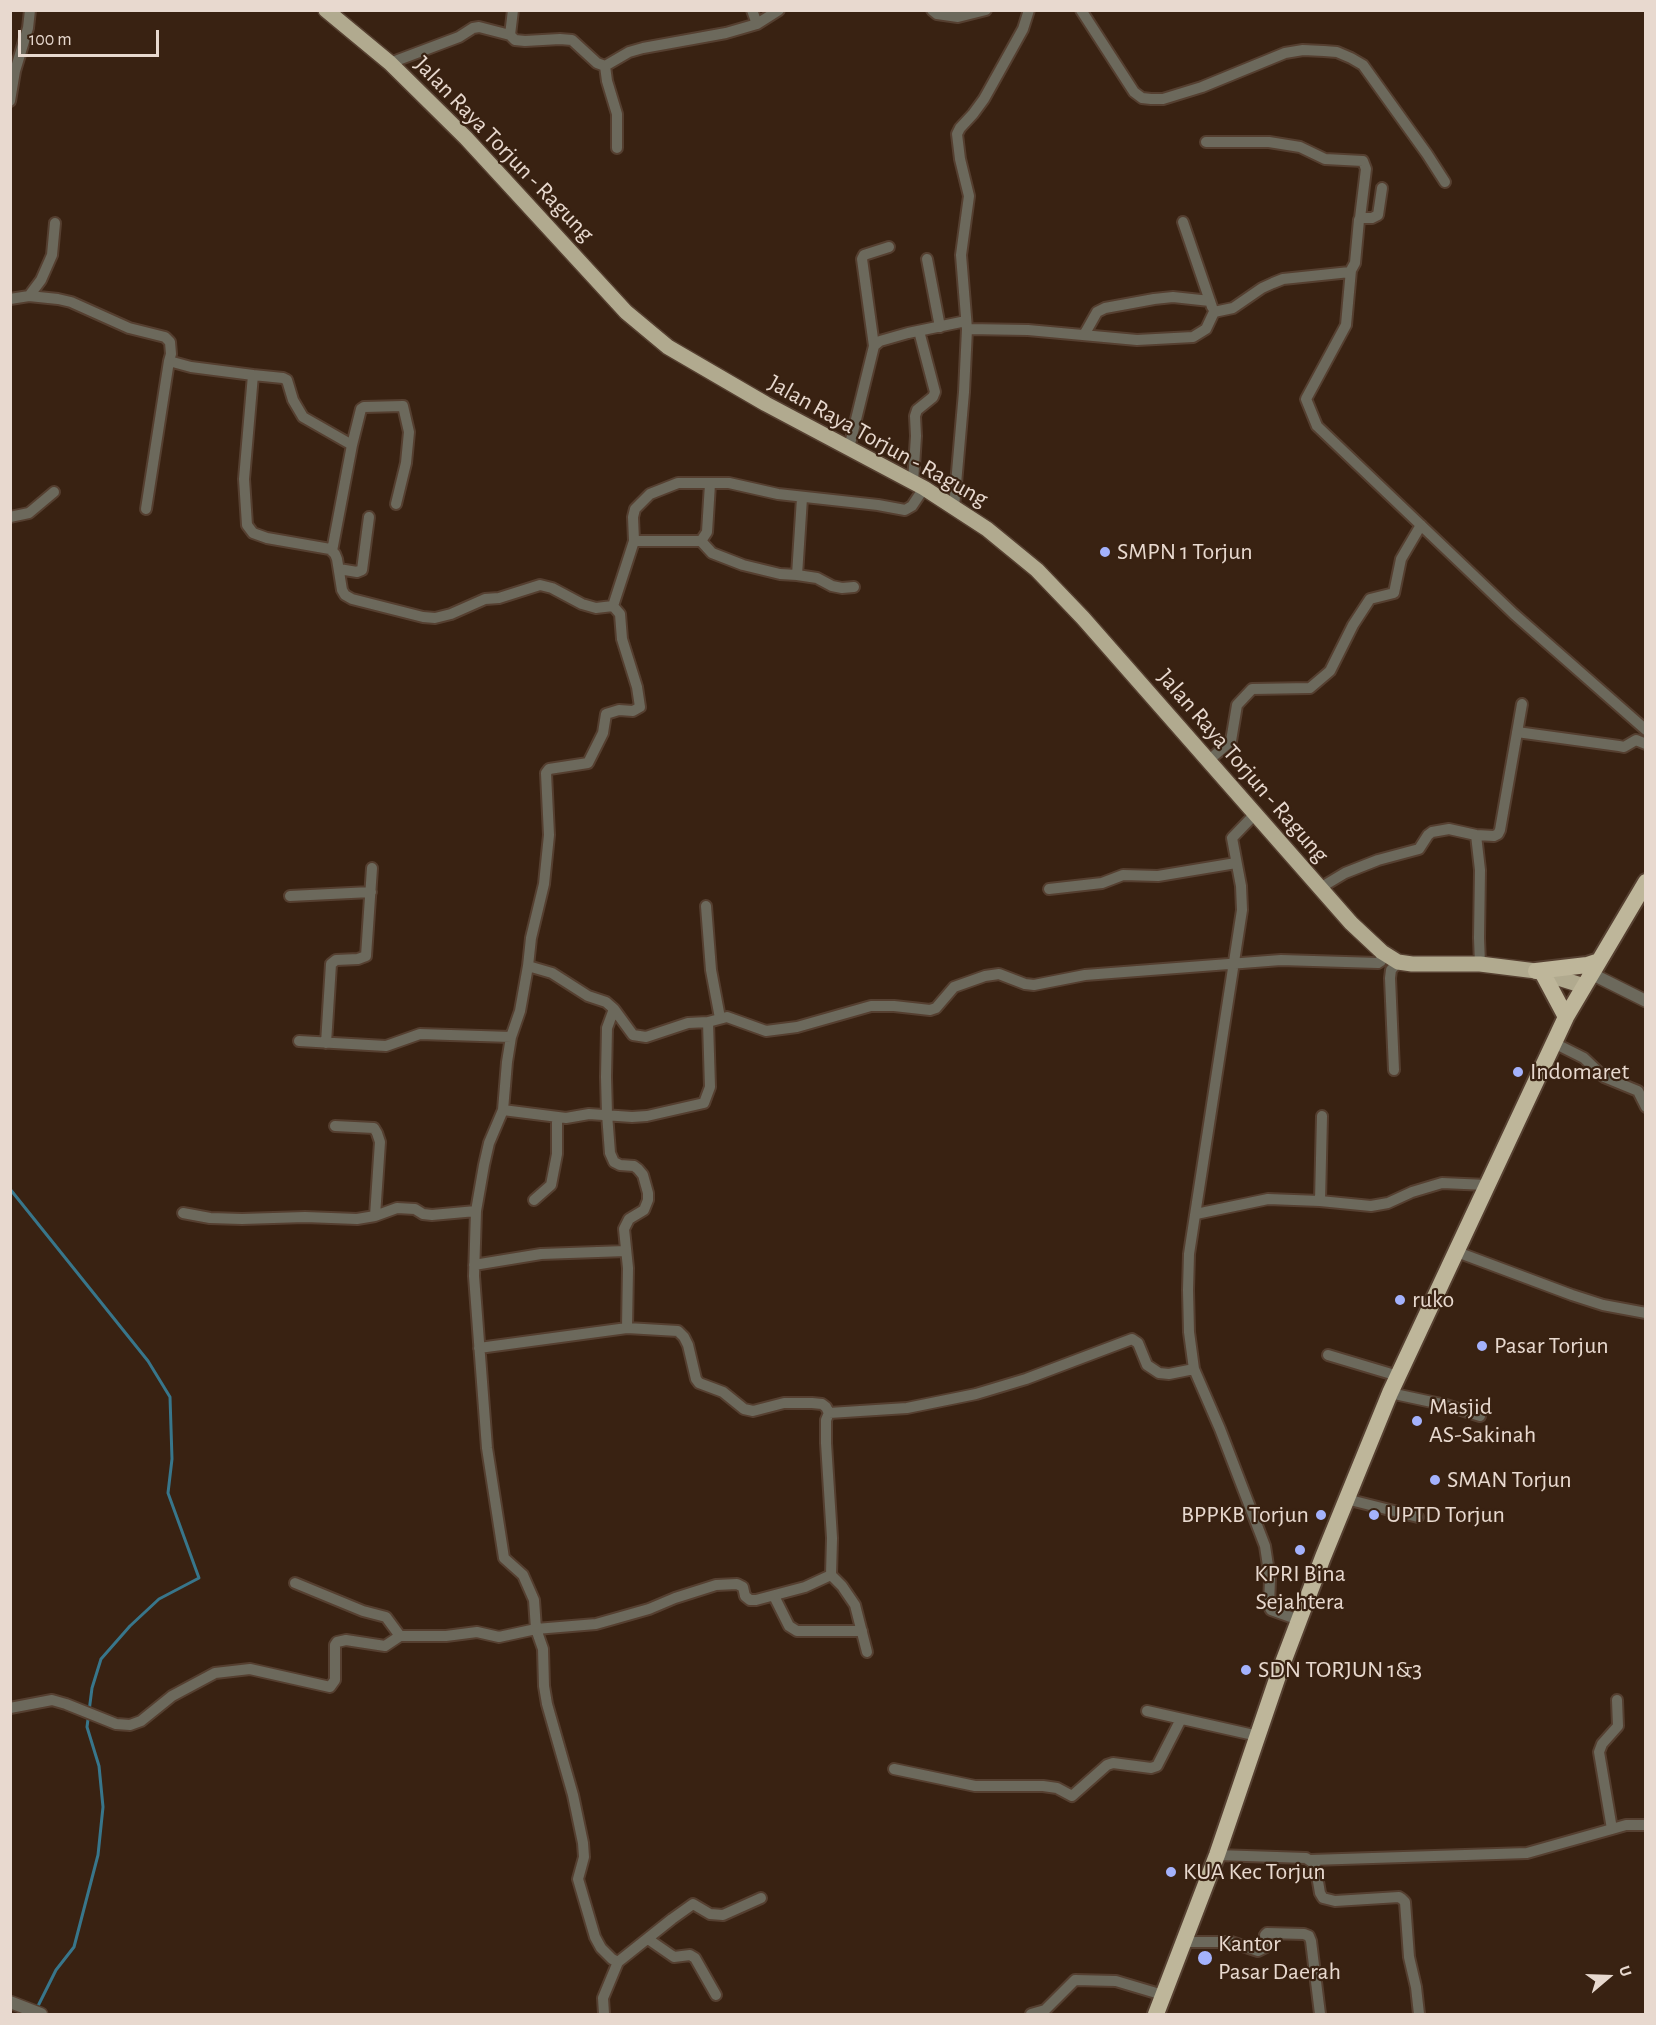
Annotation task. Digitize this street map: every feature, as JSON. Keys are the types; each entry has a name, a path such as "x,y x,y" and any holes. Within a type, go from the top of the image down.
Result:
{"highway":[{"path":"1156,2014 1217,1855 1279,1673 1346,1499 1390,1393 1566,1017 1646,882"},
{"path":"1566,1017 1539,971 1587,965 1592,974"}],"main road":[{"name":"Jalan Raya Torjun - Ragung","path":"326,10 390,63 482,154 597,282 637,322 668,347 765,404 919,485 1000,538 1037,570 1083,618 1351,923 1382,952 1398,962 1429,965 1480,964 1592,974"}],"street":[{"path":"10,101 15,71 28,28 30,10"},
{"path":"510,35 513,10"},
{"path":"752,10 758,24"},
{"path":"605,66 629,52 643,48 726,33 758,24 779,10"},
{"path":"933,10 937,14 958,17 986,10"},
{"path":"954,507 964,392 967,325 962,255 969,196 960,159 957,134 984,99 1023,30 1029,10"},
{"path":"1081,10 1134,92 1142,98 1162,99 1202,87 1285,53 1303,50 1324,51 1337,52 1352,58 1363,65 1422,145 1445,182"},
{"path":"390,63 459,37 472,28 478,27 510,35 515,40 572,40 597,63 605,66"},
{"path":"605,66 616,114 617,148"},
{"path":"1206,142 1269,142 1300,147 1325,159 1363,161 1366,169 1346,325 1306,399 1317,426 1514,614 1646,730"},
{"path":"1360,218 1372,218 1378,215 1382,188"},
{"path":"874,346 880,341 919,331 967,325 1137,340 1193,337 1206,328 1214,312 1183,222"},
{"path":"29,296 41,280 52,255 55,223"},
{"path":"849,448 874,346 862,259 864,255 889,247"},
{"path":"927,259 940,327"},
{"path":"1214,312 1233,308 1262,288 1283,279 1347,274 1352,270"},
{"path":"10,299 29,296 71,302 129,328 165,337 170,342 146,509"},
{"path":"1084,335 1092,318 1105,308 1173,297 1210,301"},
{"path":"613,606 634,541 635,508 650,494 678,483 729,483 802,498 905,510 912,506 919,485 915,416 917,410 935,392 919,331"},
{"path":"169,361 191,367 283,378 287,380 293,400 303,417 352,445"},
{"path":"253,375 244,478 247,525 253,533 320,546 332,551 335,554 345,595 352,599 423,617 443,617 486,599 507,597 540,585 552,588 582,604 596,608 613,606"},
{"path":"332,551 352,445 361,409 364,406 402,406 409,432 406,463 396,504"},
{"path":"701,542 706,532 711,484"},
{"path":"10,517 29,513 54,492"},
{"path":"797,575 802,498"},
{"path":"339,569 357,572 362,570 369,517"},
{"path":"1208,760 1231,741 1237,705 1252,689 1310,688 1330,671 1353,625 1370,599 1394,593 1401,559 1421,525"},
{"path":"634,541 701,542 712,553 743,565 780,574 817,578 832,586 842,588 854,587"},
{"path":"613,606 620,614 622,639 638,687 640,706 633,711 619,710 606,714 603,733 588,763 549,769 546,773 549,835 544,884 531,938 520,1011 507,1062 502,1110 489,1143 476,1211 474,1265 487,1448 504,1558 523,1575 534,1600 536,1629 543,1649 547,1704 562,1752 584,1844 584,1857 578,1879 601,1948 618,1962"},
{"path":"1320,888 1345,873 1378,860 1419,849 1432,832 1449,829 1494,836 1500,830 1522,704"},
{"path":"1517,732 1624,747 1636,740 1646,744"},
{"path":"1255,814 1232,838 1241,886 1242,910 1189,1254 1189,1332 1194,1369 1265,1546 1270,1579 1269,1606 1271,1611 1299,1620"},
{"path":"1476,835 1480,870 1480,964"},
{"path":"1049,890 1102,883 1123,875 1158,876 1236,863"},
{"path":"326,1043 331,964 336,960 358,959 366,956 372,868"},
{"path":"290,896 371,892"},
{"path":"706,906 711,970 720,1018"},
{"path":"528,966 552,973 588,996 606,1002 629,1030 638,1036 646,1037 688,1023 708,1022 727,1017 766,1031 797,1028 871,1006 930,1010 936,1008 954,987 985,976 999,974 1034,985 1085,975 1281,960 1378,963 1381,962 1382,952"},
{"path":"1394,1070 1390,978 1391,970 1398,962"},
{"path":"1592,974 1646,1001"},
{"path":"614,1009 607,1028 607,1114 610,1153 614,1162 634,1166 643,1175 648,1192 644,1210 633,1215 624,1228 628,1268 627,1328"},
{"path":"502,1110 566,1118 589,1114 632,1117 647,1116 704,1103 710,1087 708,1022"},
{"path":"299,1041 386,1046 420,1034 512,1037"},
{"path":"1554,1043 1584,1058 1604,1077 1638,1091 1646,1107"},
{"path":"1320,1201 1322,1116"},
{"path":"534,1200 551,1185 557,1154 557,1117"},
{"path":"335,1126 374,1128 378,1133 380,1142 375,1216"},
{"path":"1196,1214 1268,1199 1371,1206 1388,1203 1412,1192 1442,1183 1487,1185"},
{"path":"183,1213 210,1218 357,1219 375,1216 397,1208 415,1209 423,1214 432,1215 476,1211"},
{"path":"474,1265 540,1254 626,1251"},
{"path":"1457,1252 1582,1298 1620,1309 1646,1313"},
{"path":"479,1348 627,1328 678,1331 688,1345 699,1383 723,1392 744,1409 753,1412 784,1403 812,1403 826,1407 829,1413 826,1420 826,1443 832,1538 831,1575 851,1596 867,1652"},
{"path":"829,1413 907,1408 976,1394 1026,1379 1132,1339 1138,1343 1147,1365 1156,1372 1169,1374 1194,1369"},
{"path":"1328,1355 1398,1376"},
{"path":"1390,1393 1446,1405 1480,1416"},
{"path":"1346,1499 1418,1516"},
{"path":"10,1708 52,1700 116,1724 130,1725 141,1721 172,1696 215,1673 250,1669 330,1687 335,1680 334,1661 337,1642 355,1641 374,1646 385,1646 400,1636 446,1636 477,1632 499,1637 536,1629 596,1624 649,1609 716,1585 736,1584 743,1587 745,1596 750,1600 756,1600 805,1587 831,1575"},
{"path":"295,1583 363,1611 386,1617 400,1636"},
{"path":"774,1596 789,1626 797,1631 862,1631"},
{"path":"1612,1829 1599,1752 1602,1744 1618,1726 1617,1700"},
{"path":"1147,1711 1258,1736"},
{"path":"894,1769 975,1786 1058,1788 1072,1796 1107,1765 1113,1763 1151,1768 1157,1766 1181,1719"},
{"path":"1217,1855 1311,1860 1527,1853 1626,1825 1646,1825"},
{"path":"1311,1860 1317,1869 1320,1893 1323,1898 1335,1901 1399,1897 1405,1902 1409,1957 1419,2014"},
{"path":"604,2014 603,1998 618,1962 672,1919 693,1904 710,1914 723,1915 761,1898"},
{"path":"1184,1942 1231,1941 1258,1951 1266,1947 1265,1935 1267,1933 1309,1936 1320,2014"},
{"path":"648,1939 674,1957 690,1955 695,1958 716,1995"},
{"path":"1037,2014 1075,1980 1116,1981 1163,1995"},
{"path":"10,2002 35,2012"}],"waterway":[{"path":"10,1189 148,1361 170,1397 172,1459 168,1493 199,1578 159,1599 130,1626 101,1659 92,1688 87,1727 99,1766 103,1807 98,1855 74,1947 56,1970 36,2010"}],"place":[{"name":"SMPN 1 Torjun","path":"1105,552"},
{"name":"Indomaret","path":"1518,1072"},
{"name":"ruko","path":"1400,1300"},
{"name":"Pasar Torjun","path":"1482,1346"},
{"name":"Masjid AS-Sakinah","path":"1417,1421"},
{"name":"SMAN Torjun","path":"1435,1480"},
{"name":"BPPKB Torjun","path":"1321,1515"},
{"name":"UPTD Torjun","path":"1374,1515"},
{"name":"KPRI Bina Sejahtera","path":"1300,1550"},
{"name":"SDN TORJUN 1&3","path":"1246,1670"},
{"name":"KUA Kec Torjun","path":"1171,1872"},
{"name":"Kantor Pasar Daerah","path":"1205,1958"}]}
